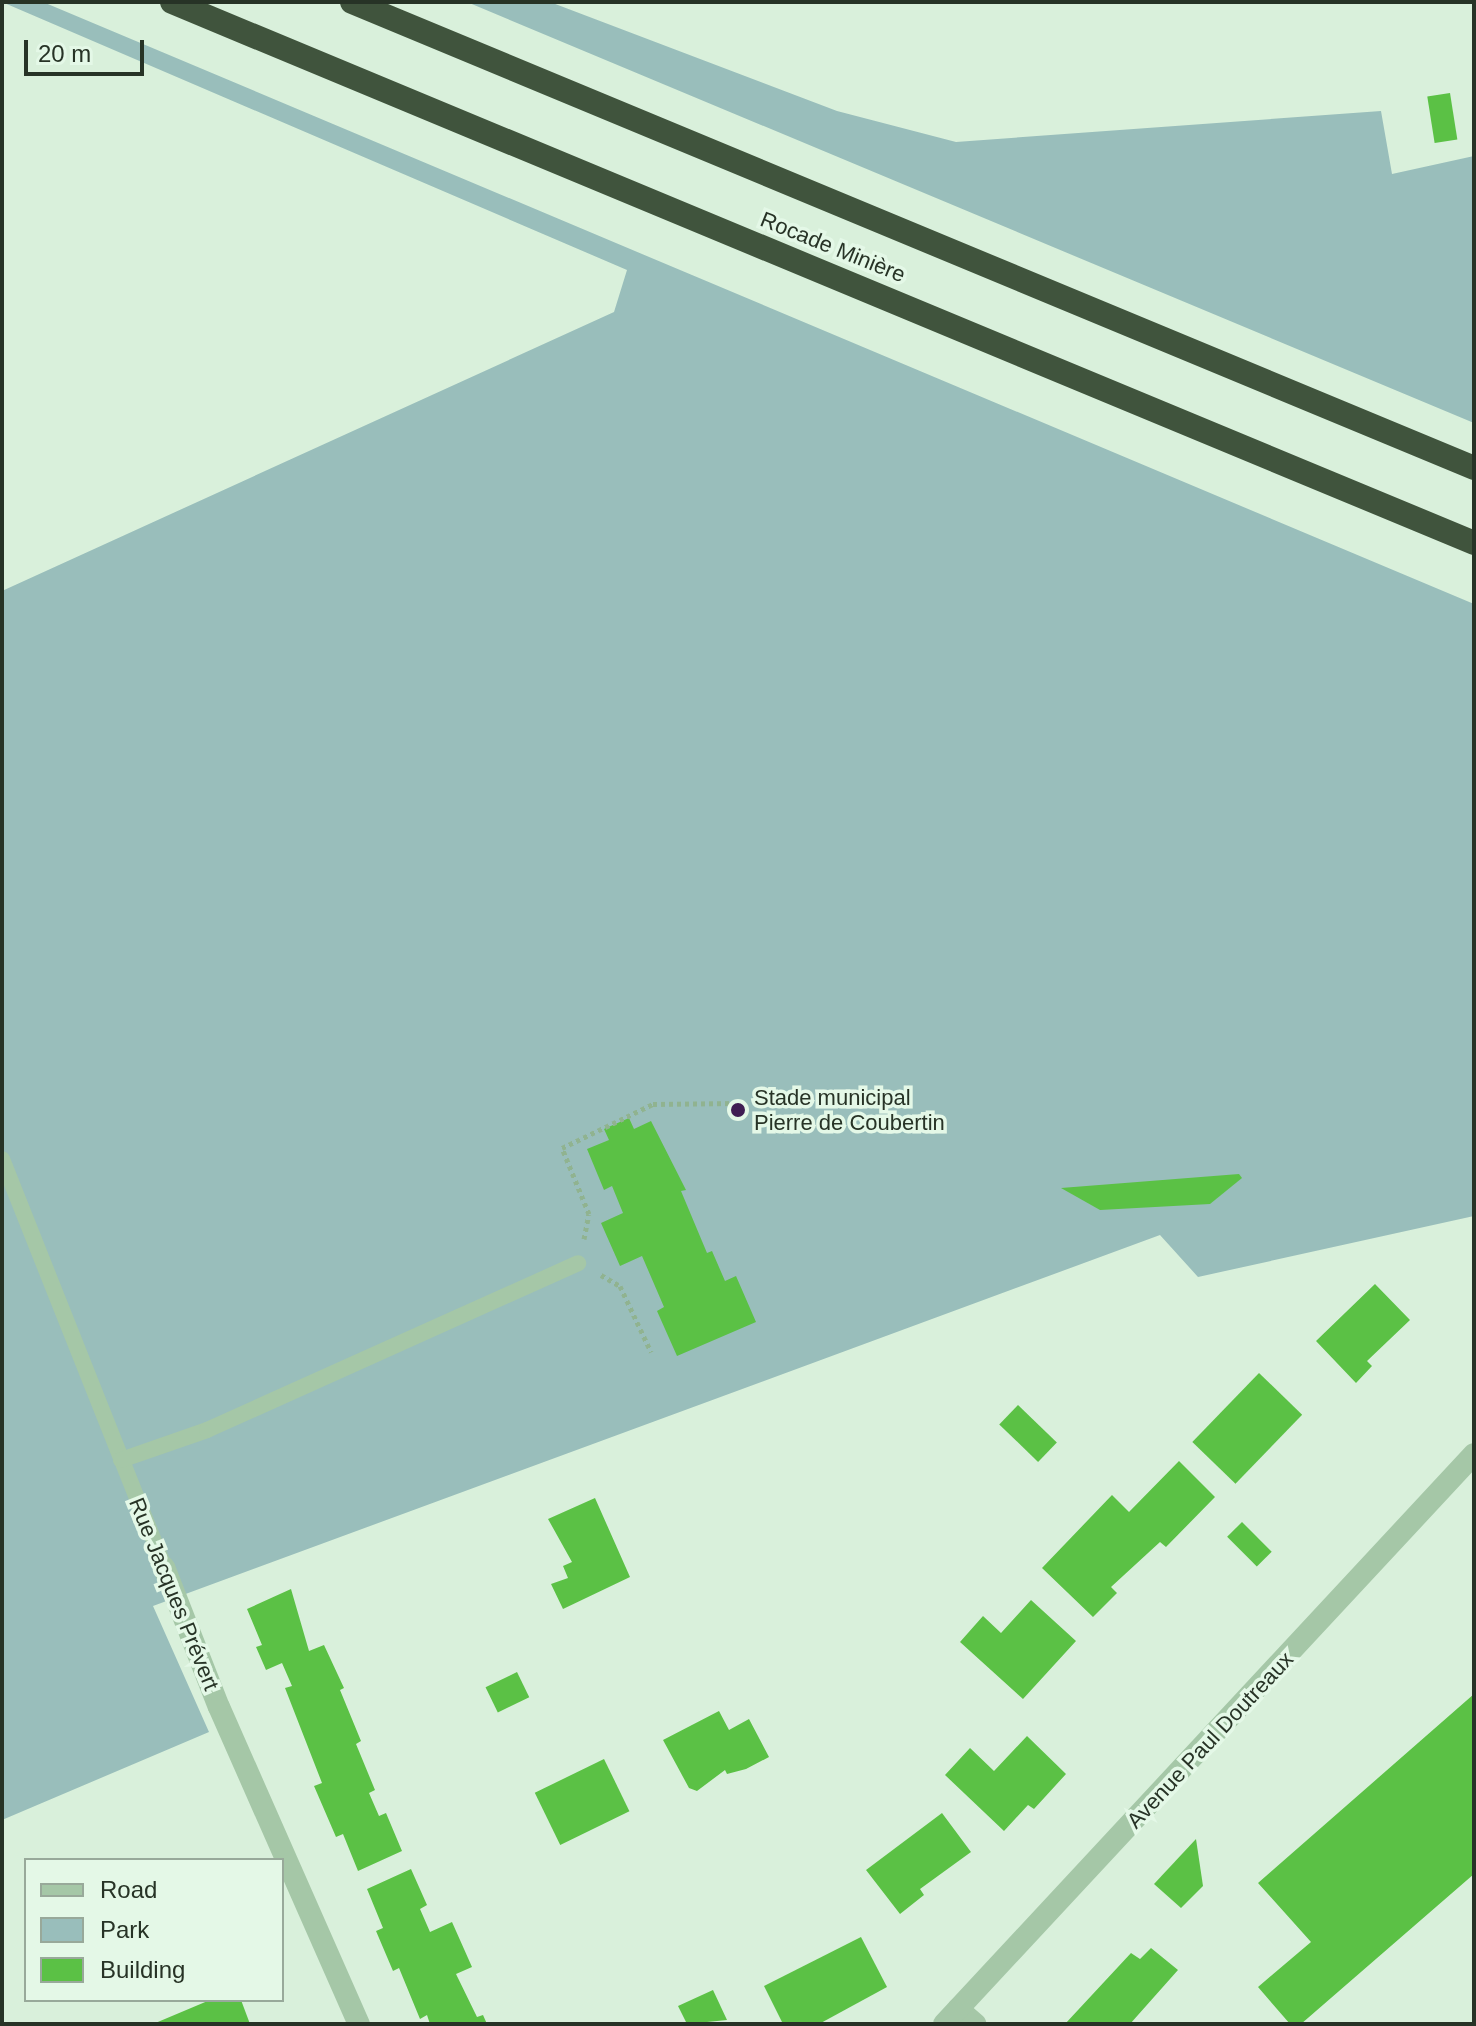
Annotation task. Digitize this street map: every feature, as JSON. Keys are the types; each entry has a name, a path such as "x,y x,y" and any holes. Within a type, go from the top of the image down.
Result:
{"highway":[{"name":"Rocade Minière","path":"172,2 1474,543"},
{"name":"Rocade Minière","path":"352,2 1474,468"}],"street":[{"name":"Avenue Paul Doutreaux","path":"959,2019 1474,1454"},
{"name":"Rue Jacques Prévert","path":"164,1567 219,1707 359,2024"}],"lane":[{"name":"Rue Jacques Prévert","path":"2,1159 164,1567"},
{"path":"121,1460 207,1430 578,1263"}],"path":[{"path":"651,1352 620,1286 578,1263 589,1214 562,1148 653,1104 738,1103"}],"green space":[{"name":"Stade municipal Pierre de Coubertin","path":"2,2 43,2 1474,604 1474,1216 1198,1277 1160,1235 153,1606 209,1732 2,1820 2,591 614,312 627,270"},
{"path":"467,2 550,2 837,111 956,142 1381,111 1392,174 1474,156 1474,423"}],"building":[{"path":"1450,93 1457,139 1435,143 1427,97"},
{"path":"629,1118 634,1129 651,1121 686,1190 681,1191 707,1253 712,1251 725,1281 736,1276 756,1322 677,1356 657,1311 664,1307 642,1256 620,1266 601,1223 623,1213 612,1186 604,1190 587,1149 609,1140 604,1129"},
{"path":"1239,1174 1242,1178 1210,1204 1100,1210 1061,1188"},
{"path":"1375,1284 1410,1320 1367,1361 1372,1366 1356,1383 1316,1341"},
{"path":"1259,1373 1302,1415 1235,1484 1192,1442"},
{"path":"1018,1405 1057,1443 1038,1462 999,1424"},
{"path":"1179,1461 1215,1497 1166,1547 1160,1542 1111,1587 1117,1593 1093,1617 1042,1568 1112,1495 1129,1512"},
{"path":"595,1498 630,1577 563,1609 551,1584 568,1578 563,1566 572,1562 548,1519"},
{"path":"1242,1522 1272,1552 1257,1567 1227,1537"},
{"path":"291,1589 309,1651 324,1645 344,1688 340,1690 361,1741 356,1744 375,1790 369,1793 379,1816 386,1813 402,1851 358,1871 343,1834 336,1837 314,1786 322,1783 285,1688 292,1686 282,1663 266,1670 256,1647 262,1645 247,1609"},
{"path":"1031,1600 1076,1641 1023,1699 960,1642 983,1616 1001,1633"},
{"path":"517,1672 529,1697 498,1713 486,1687"},
{"path":"1474,1694 1474,1874 1301,2024 1290,2024 1258,1987 1311,1942 1258,1883"},
{"path":"719,1711 729,1730 749,1719 769,1757 746,1769 727,1774 725,1770 697,1791 689,1788 663,1740"},
{"path":"1027,1736 1066,1774 1034,1809 1028,1805 1004,1831 945,1775 970,1748 994,1771"},
{"path":"604,1759 629,1811 560,1845 535,1793"},
{"path":"942,1813 971,1852 920,1889 924,1895 900,1914 866,1870"},
{"path":"1196,1839 1203,1886 1181,1908 1154,1884"},
{"path":"411,1869 427,1905 420,1909 430,1932 452,1922 472,1967 456,1974 477,2017 483,2015 487,2024 430,2024 427,2015 420,2019 399,1968 393,1971 376,1931 383,1928 367,1889"},
{"path":"861,1937 887,1987 819,2024 783,2024 764,1986"},
{"path":"1151,1948 1178,1970 1130,2024 1065,2024 1131,1953 1140,1959"},
{"path":"713,1990 727,2020 687,2024 678,2006"},
{"path":"205,2002 242,2002 250,2024 153,2024"}],"place":[{"name":"Stade municipal Pierre de Coubertin","path":"738,1110"}]}
